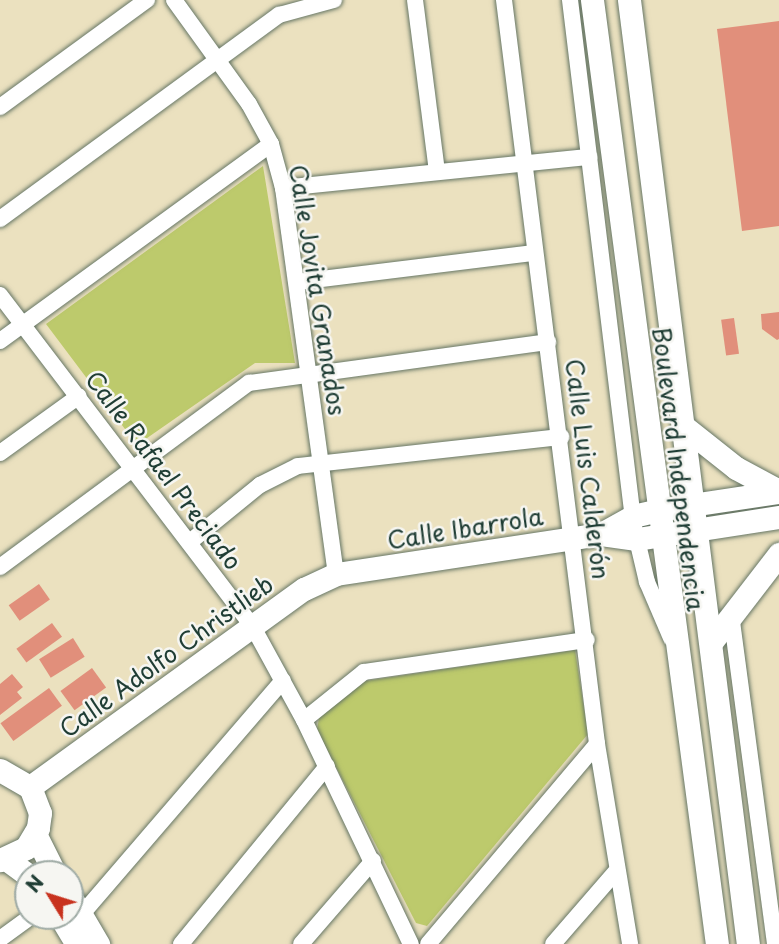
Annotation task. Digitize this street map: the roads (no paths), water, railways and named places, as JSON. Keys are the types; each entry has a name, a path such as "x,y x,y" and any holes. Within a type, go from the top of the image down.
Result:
{"main road":[{"name":"Boulevard Independencia","path":"592,0 717,944"},
{"name":"Boulevard Independencia","path":"629,0 712,641 748,944"},
{"path":"683,426 736,468 779,491"},
{"name":"Calle Ibarrola","path":"601,534 633,516 694,503 779,491"},
{"name":"Calle Ibarrola","path":"336,574 601,534 637,539 779,517"},
{"path":"712,641 779,554"},
{"name":"Calle Adolfo Christlieb","path":"30,787 304,589 336,574"},
{"path":"0,770 30,787 40,813 35,834 26,848 3,860"},
{"path":"35,834 48,860"},
{"path":"84,926 98,944"}],"street":[{"path":"0,107 147,0"},
{"name":"Calle Jovita Granados","path":"174,0 220,62 271,144 283,188 311,375 336,574"},
{"path":"0,219 220,62 279,15 334,0"},
{"path":"415,0 437,172"},
{"name":"Calle Luis Calderón","path":"504,0 534,253 587,640 597,744 630,944"},
{"path":"570,0 633,516 648,582 677,650"},
{"path":"0,341 271,144"},
{"path":"283,188 589,157"},
{"path":"297,282 534,253"},
{"name":"Calle Rafael Preciado","path":"0,295 135,467 253,627 284,680 327,766 411,944"},
{"path":"0,567 237,389 274,376 311,375 548,342"},
{"path":"0,453 79,396"},
{"path":"191,541 282,471 321,462 561,437"},
{"path":"731,614 775,944"},
{"path":"304,720 364,672 587,640"},
{"path":"84,895 284,680"},
{"path":"428,944 597,744"},
{"path":"181,944 327,766"},
{"path":"301,944 373,861"},
{"path":"554,944 617,870"}]}
